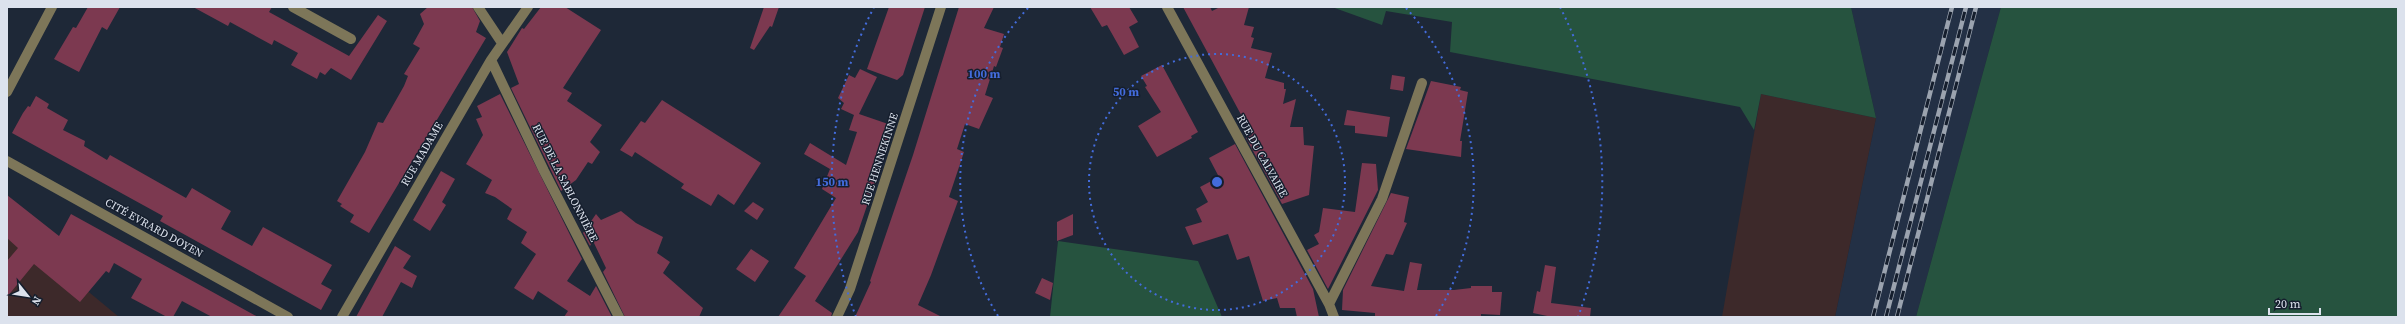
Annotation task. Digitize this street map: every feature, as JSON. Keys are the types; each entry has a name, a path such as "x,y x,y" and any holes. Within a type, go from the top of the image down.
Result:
{"street":[{"path":"7,92 52,7"},
{"path":"293,7 351,39"},
{"path":"478,7 502,43"},
{"name":"RUE MADAME","path":"342,317 491,60 528,7"},
{"name":"RUE HENNEKINNE","path":"837,317 850,289 941,7"},
{"name":"RUE DU CALVAIRE","path":"1167,7 1329,304 1334,317"},
{"name":"RUE DE LA SABLONNIÈRE","path":"491,60 544,172 619,317"},
{"path":"1329,304 1382,199 1422,83"},
{"name":"CITÉ EVRARD DOYEN","path":"7,161 288,317"}],"shaded area":[{"path":"1851,7 2001,7 1916,317 1835,317 1876,118"},
{"path":"1761,94 1876,118 1835,317 1722,317"},
{"path":"7,228 90,293 119,317 7,317"}],"green space":[{"path":"1332,7 1851,7 1876,118 1761,94 1754,130 1740,107 1450,52 1452,22 1386,11 1382,25"},
{"path":"2001,7 2398,7 2398,317 1916,317"},
{"path":"1058,241 1198,261 1222,317 1050,317"}],"building":[{"path":"88,7 120,7 107,30 102,27 79,72 54,59 73,27 76,28"},
{"path":"193,7 272,7 269,12 349,56 378,15 387,21 351,80 331,68 325,75 320,72 317,79 291,65 298,53 274,40 272,45 230,22 228,26"},
{"path":"428,7 472,7 480,21 476,32 486,38 369,233 350,222 354,215 340,206 342,204 337,201 365,152 378,122 383,123 404,86 408,76 404,74 420,48 413,44 424,24 420,14"},
{"path":"541,7 565,7 601,30 563,88 572,93 567,101 602,125 590,142 600,152 592,164 588,162 576,180 561,191 511,88 519,84 507,52 522,28 524,29"},
{"path":"764,7 779,7 772,27 770,26 754,50 750,48"},
{"path":"889,7 925,7 903,75 897,80 867,69"},
{"path":"959,7 994,7 984,28 1004,34 1000,47 1003,48 996,67 994,66 985,95 993,98 979,129 965,124 957,149 964,152 949,197 958,201 931,275 918,305 942,317 855,317 871,282 870,281 913,155"},
{"path":"1090,7 1129,7 1138,22 1129,27 1139,47 1124,55 1107,25 1102,27"},
{"path":"1183,7 1210,7 1212,11 1220,7 1249,7 1244,25 1254,27 1251,37 1254,38 1251,48 1272,53 1265,78 1284,83 1284,89 1286,89 1283,104 1296,99 1290,127 1303,127 1304,145 1314,146 1309,195 1282,204 1246,138 1252,135"},
{"path":"1162,65 1198,132 1191,136 1192,138 1157,157 1138,126 1161,112 1145,87 1147,86 1141,76"},
{"path":"860,69 877,77 859,114 894,126 858,232 815,301 832,313 831,317 778,317 806,276 794,268 836,198 822,189 830,169 804,154 810,143 846,165 857,132 849,130 854,115 841,109 844,103 838,98 849,75 855,78"},
{"path":"1392,75 1405,77 1403,91 1390,89"},
{"path":"1431,81 1461,87 1460,90 1468,92 1460,141 1462,141 1461,157 1406,149"},
{"path":"500,94 582,259 567,281 590,296 596,286 612,317 564,317 568,311 538,291 533,300 514,288 536,254 521,243 527,232 507,219 512,209 495,197 485,193 492,180 466,164 483,135 476,119 482,117 477,106"},
{"path":"36,96 49,104 47,108 68,120 63,130 85,141 84,146 107,160 110,155 186,198 192,188 231,211 221,229 252,246 263,227 332,265 321,284 332,290 321,310 160,221 163,216 12,133 23,113 28,106 30,107"},
{"path":"662,100 761,163 734,205 718,194 711,206 681,188 684,184 635,152 632,157 620,150 641,121 645,123"},
{"path":"1347,110 1390,117 1387,137 1355,133 1355,126 1344,125"},
{"path":"1235,144 1313,289 1319,317 1297,317 1295,308 1280,308 1277,298 1263,301 1249,256 1237,260 1228,234 1193,245 1185,227 1202,222 1196,209 1208,202 1200,187 1219,177 1209,158"},
{"path":"1362,163 1376,164 1378,190 1328,289 1307,250 1319,244 1314,235 1319,232 1323,208 1355,212"},
{"path":"441,171 455,179 442,202 446,205 430,231 413,220"},
{"path":"1391,193 1409,197 1404,222 1407,223 1393,255 1386,254 1371,286 1404,291 1410,262 1422,264 1417,290 1454,290 1471,288 1471,286 1492,286 1492,292 1502,292 1500,315 1481,314 1481,317 1375,317 1375,313 1342,310 1343,290"},
{"path":"7,195 59,236 71,214 258,317 212,317 182,301 173,317 167,317 131,298 142,279 114,263 109,273 106,271 80,302 34,264 7,297 7,261 18,248 7,238"},
{"path":"753,202 764,209 757,220 744,211"},
{"path":"621,211 636,223 663,237 657,253 670,262 663,273 703,308 699,317 625,317 603,272 606,268 593,241 590,246 583,233 596,214 601,220"},
{"path":"1073,214 1073,235 1057,241 1057,222"},
{"path":"395,246 411,256 403,268 417,276 412,288 401,282 382,317 356,317"},
{"path":"751,249 769,261 755,282 736,269"},
{"path":"1545,265 1556,267 1551,303 1591,308 1590,317 1552,317 1533,313 1537,291 1540,292"},
{"path":"1042,278 1053,283 1050,300 1035,293"}],"railway":[{"path":"1873,317 1952,7"},
{"path":"1886,317 1966,7"},
{"path":"1897,317 1976,7"}]}
